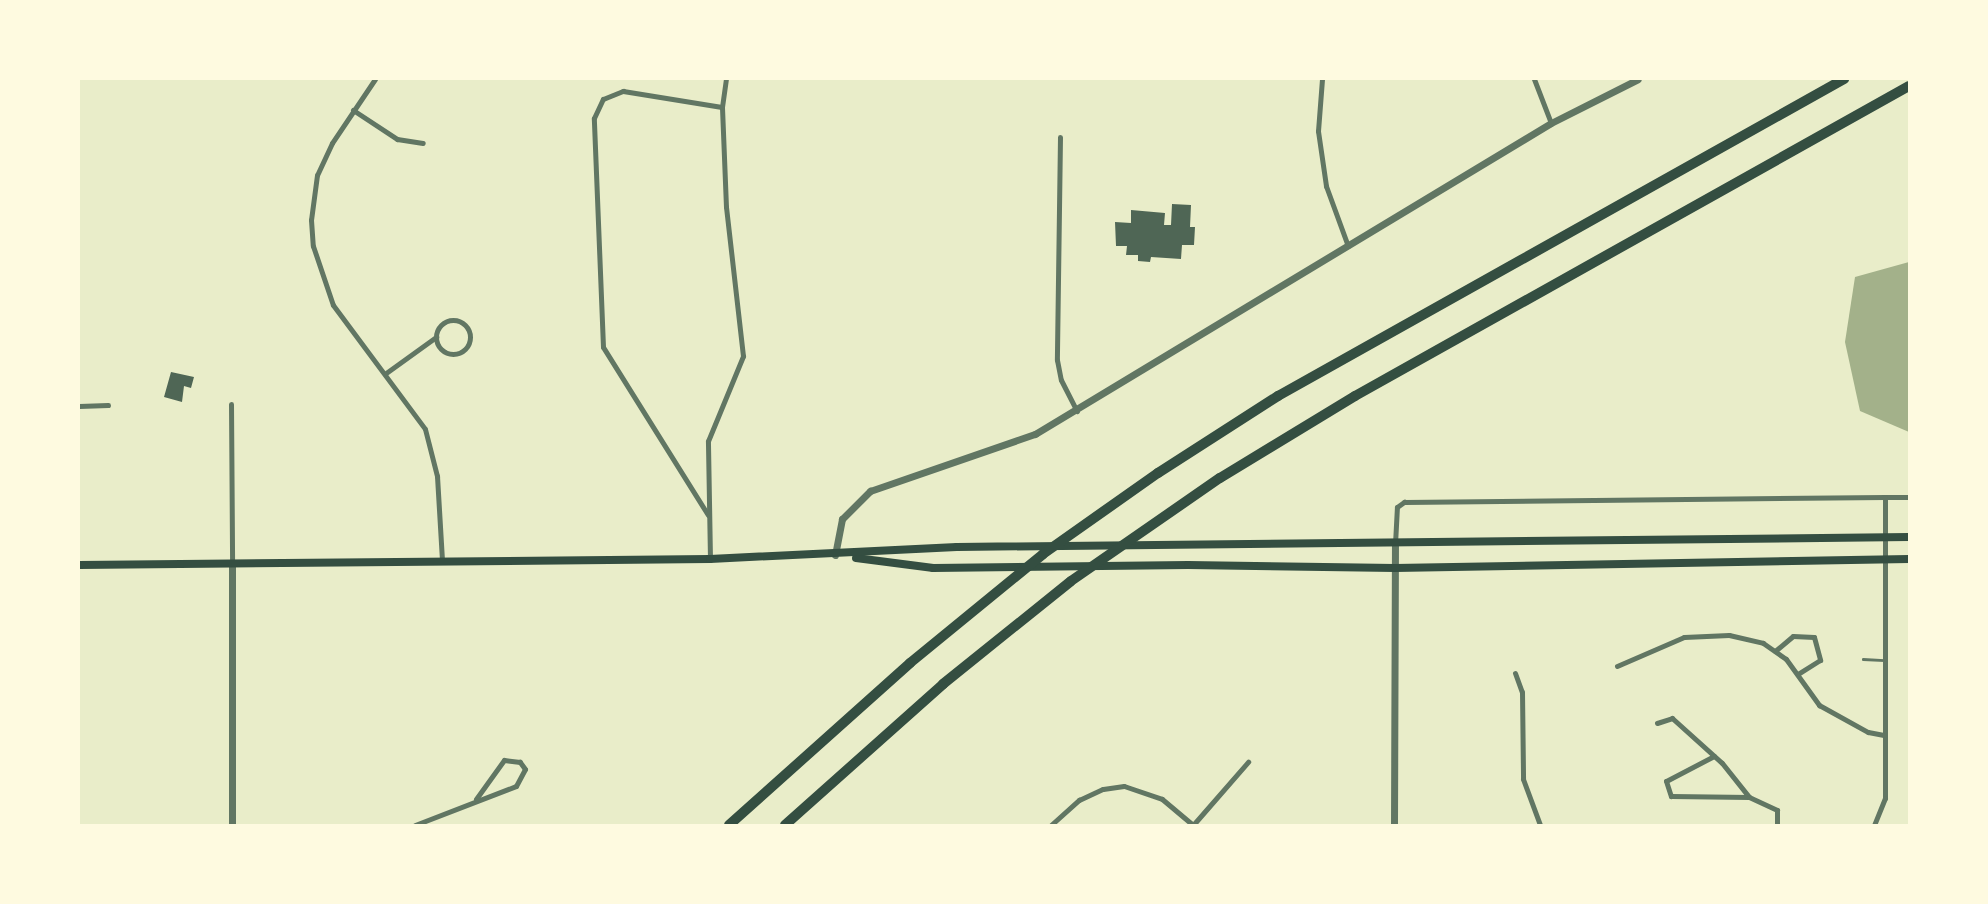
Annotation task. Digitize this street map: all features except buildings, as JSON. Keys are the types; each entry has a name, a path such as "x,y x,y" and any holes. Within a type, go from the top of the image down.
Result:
{"highway":[{"path":"729,825 910,663 1043,554 1158,473 1278,396 1844,79"},
{"path":"785,825 943,684 1070,581 1220,478 1355,396 1909,86"}],"main road":[{"path":"79,565 710,559 835,556 957,547 1201,547 1909,537"},
{"path":"835,556 933,568 1188,565 1395,568 1909,559"}],"street":[{"path":"375,79 353,110 317,175 311,220 313,246 333,305 413,408 433,451 442,560"},
{"path":"710,559 709,441 743,356 728,234 722,107 726,79"},
{"path":"1322,79 1318,131 1326,186 1348,246"},
{"path":"1534,79 1551,122"},
{"path":"835,556 842,519 870,491 993,452 1077,411 1551,122 1638,79"},
{"path":"708,515 603,347 594,118 603,99 623,91 722,107"},
{"path":"353,110 397,139 423,143"},
{"path":"1060,136 1057,360 1061,380 1077,411"},
{"path":"386,373 436,337 440,325 450,320 462,322 470,334 465,348 452,354 439,347 436,337"},
{"path":"230,825 231,404"},
{"path":"79,406 108,405"},
{"path":"1874,825 1885,799 1885,497"},
{"path":"1394,825 1395,544 1397,507 1404,502 1909,497"},
{"path":"1617,666 1661,643 1684,637 1728,635 1763,643 1798,674 1819,705 1868,732 1884,735"},
{"path":"1775,651 1793,636 1814,637 1820,660 1798,674"},
{"path":"1515,673 1522,692 1523,779 1540,825"},
{"path":"1657,723 1672,718 1714,756 1749,797"},
{"path":"1714,756 1666,781 1671,796 1749,797 1777,810 1777,825"},
{"path":"415,825 476,799 516,786 525,769 520,762 503,760 476,799"},
{"path":"1051,825 1079,800 1103,789 1124,786 1162,799 1193,825 1248,762"}],"lane":[{"path":"1863,659 1885,660"}],"shaded area":[{"path":"1909,262 1909,432 1860,411 1845,342 1855,277"}]}
